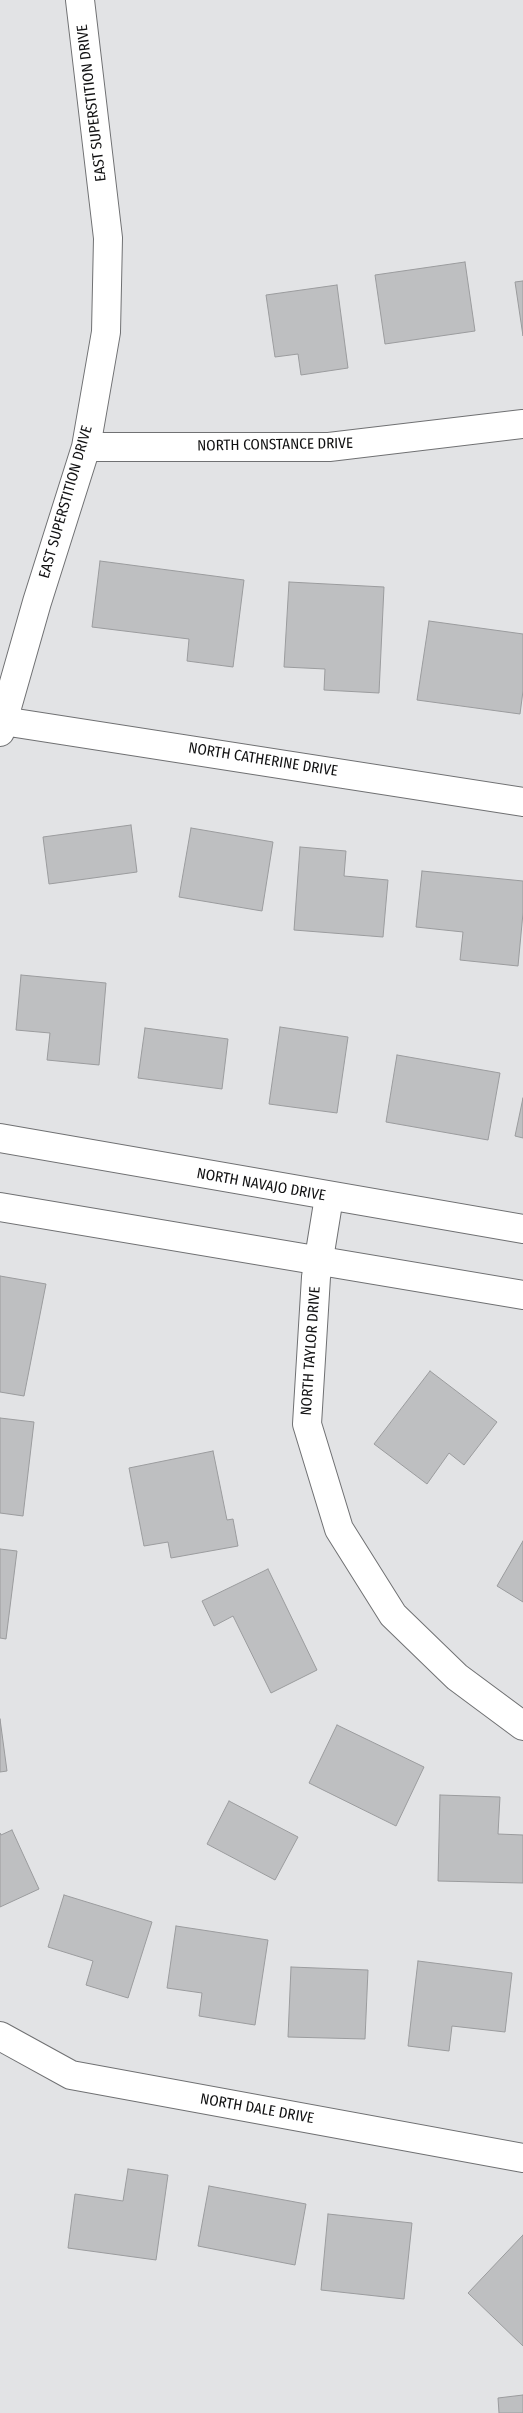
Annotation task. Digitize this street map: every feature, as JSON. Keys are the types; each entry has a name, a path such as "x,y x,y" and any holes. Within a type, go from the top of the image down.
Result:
{"street":[{"name":"EAST SUPERSTITION DRIVE","path":"1,726 86,447 106,332 108,238 80,0"},
{"name":"NORTH CONSTANCE DRIVE","path":"86,447 329,447 523,424"},
{"name":"NORTH CATHERINE DRIVE","path":"1,726 523,802"},
{"name":"NORTH NAVAJO DRIVE","path":"0,1138 329,1197 523,1229"},
{"name":"NORTH TAYLOR DRIVE","path":"329,1197 319,1260 307,1424 339,1529 393,1615 457,1677 523,1726"},
{"path":"0,1207 523,1295"},
{"name":"NORTH DALE DRIVE","path":"0,2036 71,2074 523,2158"}],"building":[{"path":"465,262 475,331 385,344 375,275"},
{"path":"523,281 523,336 515,282"},
{"path":"337,285 348,368 301,375 298,354 275,357 266,295"},
{"path":"100,561 244,580 233,667 187,661 189,639 92,627"},
{"path":"289,582 384,587 379,693 324,690 325,669 284,667"},
{"path":"429,621 523,634 523,691 520,714 417,700"},
{"path":"131,825 137,872 49,884 43,837"},
{"path":"191,828 273,842 262,911 179,897"},
{"path":"300,847 346,851 344,876 388,880 383,937 294,930"},
{"path":"422,871 523,881 523,913 518,966 460,960 463,932 416,927"},
{"path":"21,975 106,983 99,1065 47,1060 50,1033 16,1030"},
{"path":"280,1027 348,1037 337,1113 269,1104"},
{"path":"145,1028 228,1039 222,1089 138,1078"},
{"path":"397,1055 500,1073 488,1140 386,1122"},
{"path":"523,1098 523,1138 515,1136"},
{"path":"0,1276 46,1284 24,1396 0,1392"},
{"path":"430,1371 497,1422 464,1465 449,1453 427,1484 374,1444"},
{"path":"0,1418 34,1422 23,1516 0,1513"},
{"path":"213,1451 227,1520 233,1519 238,1546 171,1558 168,1542 144,1546 129,1468"},
{"path":"523,1541 523,1602 497,1586"},
{"path":"0,1549 17,1551 6,1639 0,1638"},
{"path":"268,1569 317,1670 271,1693 233,1616 214,1626 202,1601"},
{"path":"0,1719 7,1771 0,1772"},
{"path":"337,1725 424,1767 396,1826 309,1783"},
{"path":"440,1795 500,1797 498,1834 523,1835 523,1883 438,1881"},
{"path":"229,1801 298,1837 275,1880 207,1844"},
{"path":"12,1830 39,1889 0,1907 0,1833 1,1835"},
{"path":"64,1895 152,1922 128,1998 86,1985 93,1961 48,1947"},
{"path":"176,1926 268,1940 255,2025 199,2016 202,1993 167,1988"},
{"path":"418,1961 512,1973 505,2032 452,2026 449,2051 408,2046"},
{"path":"291,1967 368,1970 365,2039 288,2037"},
{"path":"128,2169 168,2175 156,2260 68,2248 75,2194 123,2201"},
{"path":"209,2186 306,2204 295,2265 198,2246"},
{"path":"328,2214 412,2223 404,2299 321,2290"},
{"path":"523,2235 523,2346 468,2293"},
{"path":"523,2395 523,2413 499,2413 498,2398"}]}
